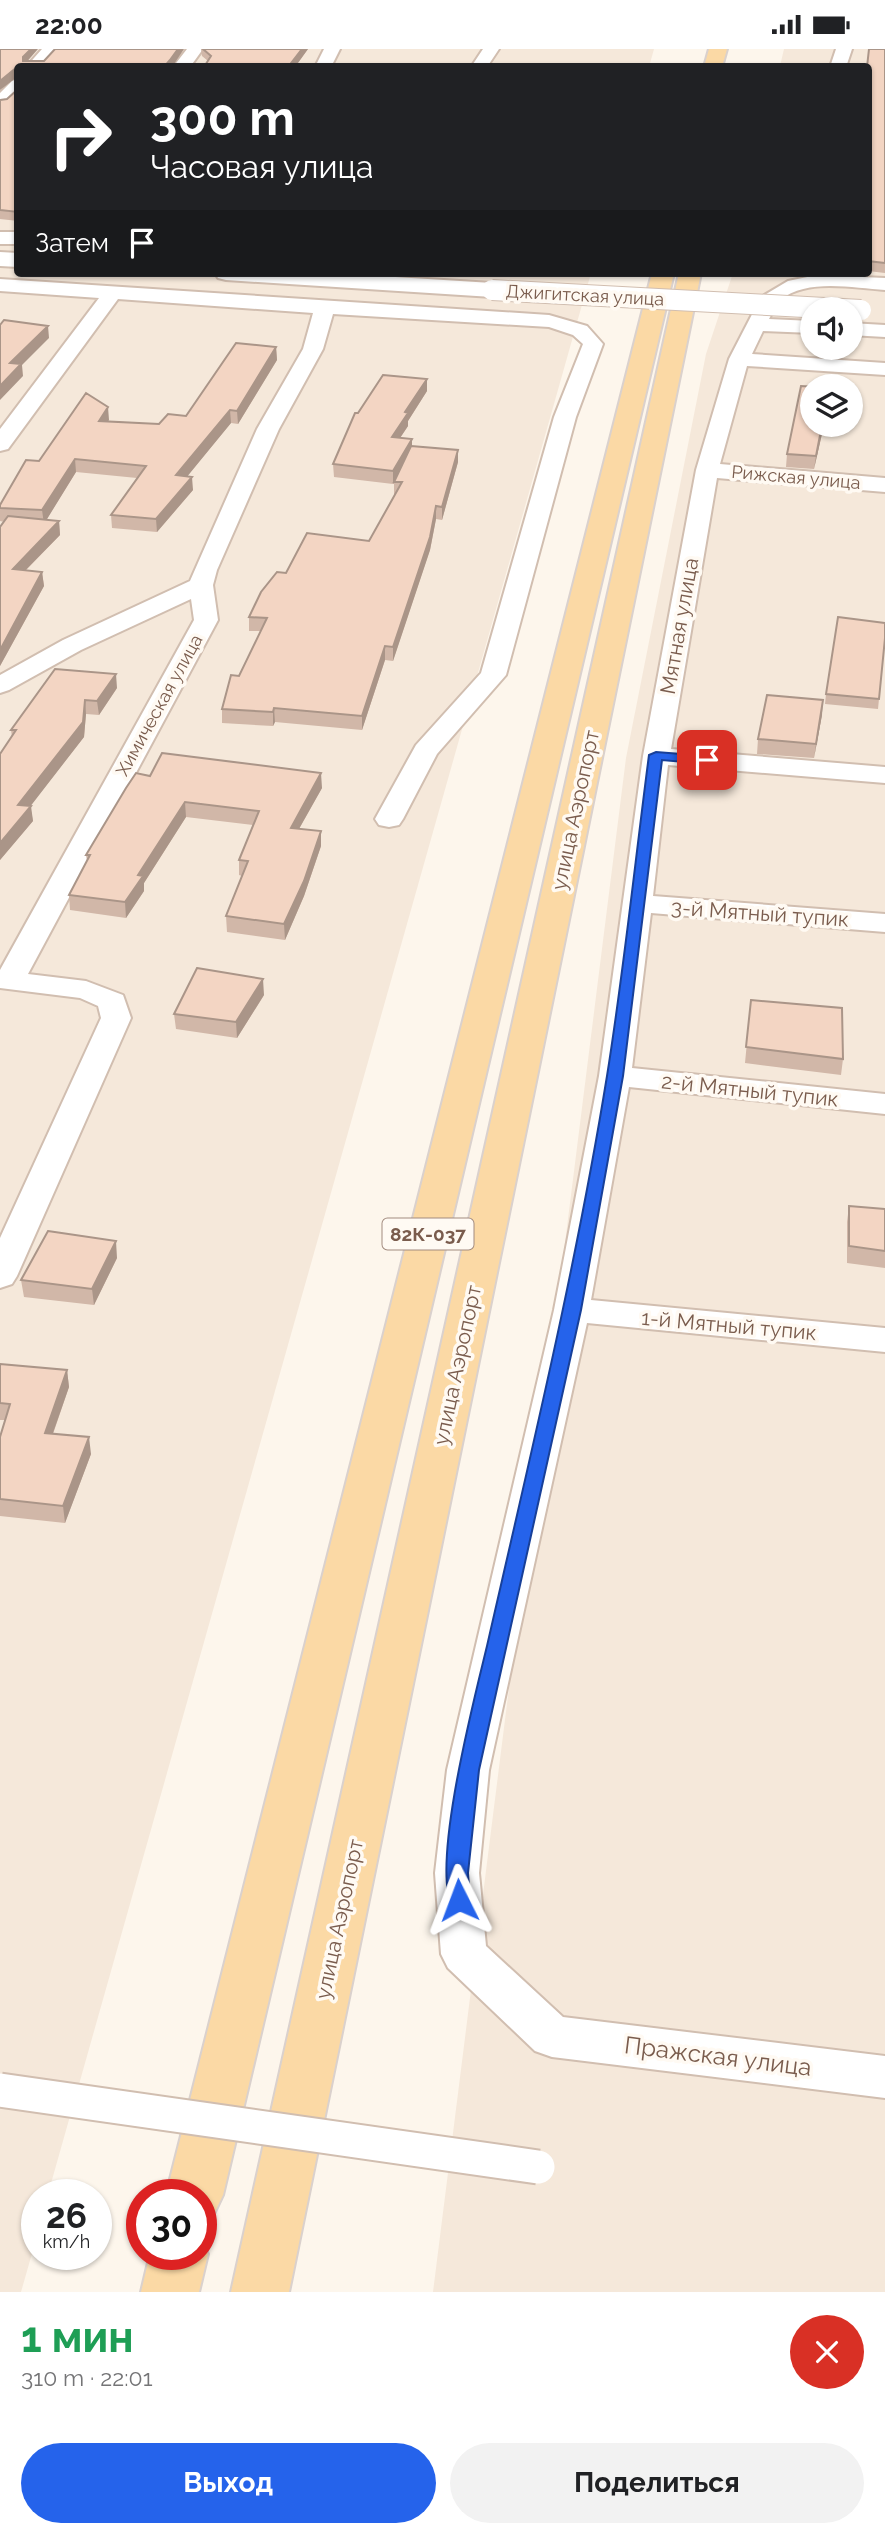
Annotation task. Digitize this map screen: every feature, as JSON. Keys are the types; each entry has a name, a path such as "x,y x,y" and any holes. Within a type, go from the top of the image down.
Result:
{"main road":[{"name":"улица Аэропорт","path":"198,2179 662,277"},
{"name":"улица Аэропорт","path":"260,2292 689,277"},
{"path":"170,2292 175,2270"}],"street":[{"path":"38,63 51,49"},
{"path":"184,63 195,49"},
{"path":"0,102 14,88"},
{"name":"Джигитская улица","path":"289,277 800,315"},
{"name":"Мятная улица","path":"552,2036 464,1954 457,1873 468,1770 572,1310 615,1076 656,755 707,470 739,359 771,297 795,285 817,281 885,284"},
{"path":"0,285 324,309 549,321 575,327 590,335 593,344 565,417 493,675 425,751 389,819"},
{"path":"0,444 112,294"},
{"name":"Химическая улица","path":"0,1276 116,1019 112,1001 86,990 4,981 206,620 201,585 205,570 279,408 316,346 322,329 324,309"},
{"path":"863,317 885,311"},
{"path":"863,322 885,331"},
{"path":"757,325 800,327"},
{"path":"739,359 885,369"},
{"name":"Рижская улица","path":"707,470 885,485"},
{"path":"0,685 72,645 201,585"},
{"path":"656,755 885,775"},
{"name":"3-й Мятный тупик","path":"636,903 885,923"},
{"name":"2-й Мятный тупик","path":"615,1076 885,1104"},
{"name":"1-й Мятный тупик","path":"572,1310 885,1340"},
{"name":"Пражская улица","path":"552,2036 885,2077"},
{"path":"0,2090 538,2167"}],"shaded area":[{"path":"0,49 654,49 650,63 14,63 14,277 590,277 52,2179 21,2179 21,2270 27,2270 21,2292 0,2292"},
{"path":"784,49 885,49 885,2292 433,2292 626,758 706,354 732,277 872,277 872,63 781,63"}],"building":[{"path":"0,49 31,49 23,57 23,61 44,61 55,49 178,49 167,63 14,63 14,70 0,81"},
{"path":"203,49 302,49 291,63 207,63 211,56"},
{"path":"869,49 885,49 885,263 872,261 872,63 867,63"},
{"path":"14,93 14,212 0,210 0,100 7,99"},
{"path":"4,320 48,326 10,363 21,364 0,386 0,325"},
{"path":"236,343 276,347 237,411 230,410 176,475 192,477 156,519 111,515 146,466 75,459 42,510 0,508 26,460 39,461 86,393 108,407 99,421 159,424 168,414 186,416"},
{"path":"383,375 427,379 392,437 412,439 393,471 333,464 355,413 358,413"},
{"path":"800,391 800,437 820,437 816,456 787,454"},
{"path":"411,446 458,450 442,507 436,506 430,537 393,647 385,646 362,716 274,708 273,712 222,709 231,675 239,676 267,618 249,617 261,592 277,572 286,573 307,533 369,541 402,482 394,482"},
{"path":"8,516 59,521 13,569 42,572 0,650 0,527"},
{"path":"838,617 885,623 879,699 826,694"},
{"path":"55,669 116,674 97,701 85,700 83,722 18,805 31,806 0,843 0,754 16,730 11,730"},
{"path":"767,695 823,700 816,744 758,739"},
{"path":"162,753 321,773 291,828 321,831 304,881 284,924 226,916 248,861 239,860 259,811 185,802 138,875 143,876 125,902 69,895 90,855 86,855 126,788 136,773 150,776"},
{"path":"197,968 263,979 236,1022 174,1014"},
{"path":"751,1000 842,1008 843,1059 746,1047"},
{"path":"849,1206 885,1209 885,1251 849,1246"},
{"path":"48,1231 116,1241 92,1289 21,1280"},
{"path":"0,1364 67,1370 45,1433 89,1437 63,1506 0,1499 0,1437 10,1404 0,1403"}],"route":[{"path":"459,1900 457,1873 468,1770 572,1310 615,1076 656,755 707,760"}]}
